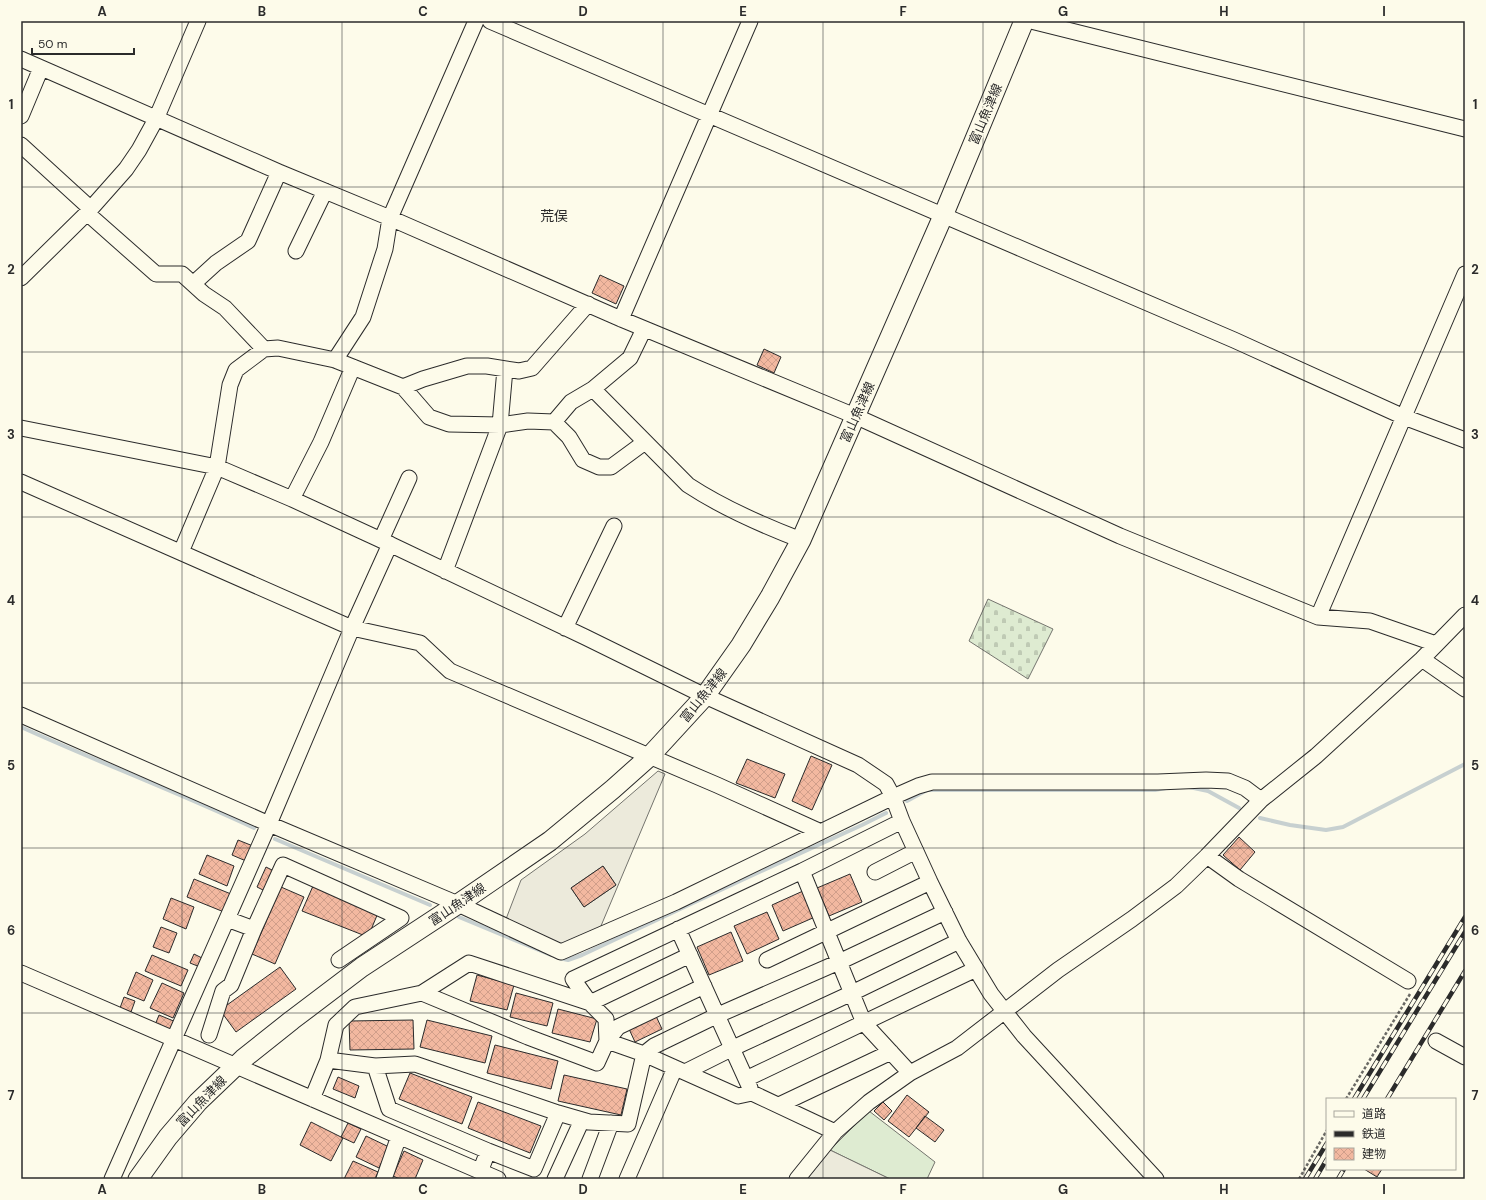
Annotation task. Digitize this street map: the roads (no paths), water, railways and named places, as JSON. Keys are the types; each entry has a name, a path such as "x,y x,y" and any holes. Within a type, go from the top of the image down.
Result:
{"main road":[{"name":"富山魚津線","path":"138,1179 168,1137 198,1102 235,1066 292,1020 356,972 550,840 613,789 649,757 705,696 741,645 770,598 801,540 943,216 1024,21"}],"street":[{"path":"21,278 89,211 126,169 139,150 156,119 198,21"},
{"path":"335,360 363,317 385,249 390,218 476,21"},
{"path":"490,21 1234,340 1404,417 1465,440"},
{"path":"621,318 750,21"},
{"path":"1031,21 1465,129"},
{"path":"21,59 156,119 390,218 644,329 855,416 1120,536 1318,617 1370,621 1436,644"},
{"path":"21,116 41,68"},
{"path":"21,145 156,274 182,274 225,308 264,349"},
{"path":"193,284 216,263 248,241 279,172"},
{"path":"296,251 325,191"},
{"path":"1318,617 1465,274"},
{"path":"403,387 423,379 467,366 487,366 519,371 532,368 588,304"},
{"path":"554,422 571,402 593,389 630,358 644,329"},
{"path":"182,552 217,467 230,385 236,370 264,349 278,348 335,360 403,387 429,416 449,424 500,425 528,421 554,422 569,437 583,460 599,468 610,467 645,442"},
{"path":"292,499 321,442 353,367"},
{"path":"445,571 500,425 505,369"},
{"path":"593,389 688,485 703,495 767,527 801,540"},
{"path":"21,428 217,467 386,542 705,696 858,765 886,784 930,882 959,941 991,994 1024,1036 1156,1179"},
{"path":"112,1179 269,824 352,628 386,542 409,478"},
{"path":"21,482 352,628 420,643 450,671 717,785 822,832"},
{"path":"565,628 614,526"},
{"path":"797,1179 834,1132 869,1102 910,1073 957,1048 1058,970 1132,919 1176,886 1261,800 1316,756 1422,659 1465,615"},
{"path":"1422,659 1465,688"},
{"path":"21,715 269,824 458,904 561,952 676,902 893,797 918,786 932,782 1228,781 1245,788 1261,800"},
{"path":"607,1041 606,1019 590,1003 574,979 802,871 902,821"},
{"path":"875,872 916,851"},
{"path":"1207,856 1239,879 1410,986"},
{"path":"209,1035 223,991 231,985 283,865 401,918 418,930"},
{"path":"802,871 864,1024 910,1073"},
{"path":"767,960 930,882"},
{"path":"328,1060 375,1066 415,1064 558,1113 589,1122 628,1124 644,1054 654,1046 718,1015 839,962 945,912"},
{"path":"339,960 401,918"},
{"path":"227,919 254,929"},
{"path":"678,929 749,1086 779,1105 834,1132"},
{"path":"627,1179 680,1070 733,1048 852,993 959,941"},
{"path":"312,1099 328,1060 336,1025 355,1007 422,993 469,963 590,1003 690,955"},
{"path":"607,1041 644,1054 738,1096 749,1086 864,1024 976,968"},
{"path":"21,973 498,1179"},
{"path":"422,993 528,1037 597,1063 607,1041 618,1026 704,986"},
{"path":"1436,1040 1465,1056"},
{"path":"779,1105 891,1052"},
{"path":"375,1066 389,1109 534,1169 558,1113"},
{"path":"555,1179 582,1120"},
{"path":"590,1179 611,1123"},
{"path":"384,1179 399,1136"},
{"path":"480,1172 488,1150"}],"waterway":[{"path":"21,727 254,828"},
{"path":"1260,818 1290,825 1326,830 1343,827 1465,764"},
{"path":"1189,787 1208,791 1239,808"},
{"path":"907,801 927,790 1155,790 1166,788"},
{"path":"559,958 568,960 582,955 886,813"},
{"path":"275,839 430,905"},
{"path":"459,917 551,955"}],"railway":[{"path":"1355,1098 1465,917"},
{"path":"1364,1098 1465,932"},
{"path":"1388,1098 1465,971"},
{"path":"1305,1179 1326,1145"},
{"path":"1315,1179 1326,1161"},
{"path":"1338,1179 1343,1170"}],"district":[{"name":"荒俣","path":"554,216"}]}
